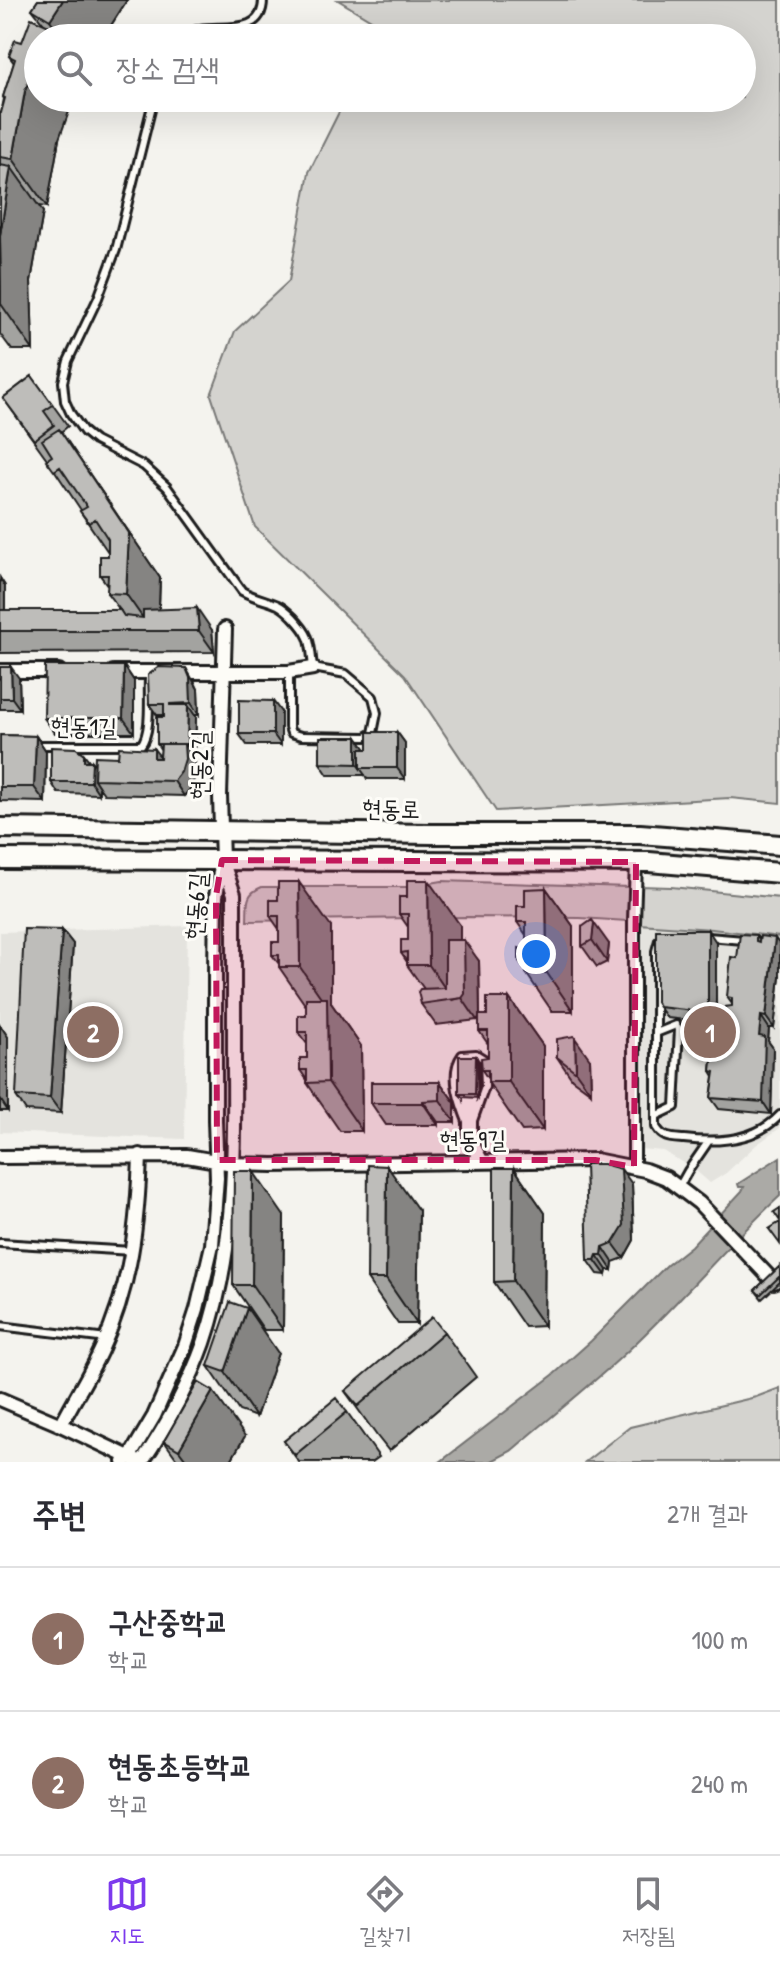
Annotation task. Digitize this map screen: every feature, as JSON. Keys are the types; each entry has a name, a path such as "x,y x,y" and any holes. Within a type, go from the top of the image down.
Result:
{"main road":[{"name":"현동로","path":"0,828 640,834 780,845"},
{"path":"0,859 636,862 780,873"}],"street":[{"name":"현동2길","path":"222,860 220,796 225,629"},
{"path":"104,672 289,672 313,668"},
{"path":"0,671 74,671"},
{"name":"현동6길","path":"134,1461 172,1379 197,1309 212,1245 217,1160 216,896 222,860"},
{"name":"현동6길","path":"134,1461 175,1408 204,1345 227,1244 233,1164 234,894 222,860"},
{"path":"634,1167 636,862"},
{"path":"464,1095 470,1139 482,1162"},
{"path":"61,1425 107,1339 120,1302 133,1251 140,1155"},
{"name":"현동9길","path":"0,1157 187,1156 233,1164 273,1165 595,1160 657,1174 679,1187 699,1203 777,1285"},
{"path":"0,1399 134,1461"}],"lane":[{"path":"250,24 263,8 263,0"},
{"path":"150,112 116,250 98,298 68,361 63,382 65,401 84,432 95,441 144,466 167,487 242,591 283,608 302,627 312,647 313,668 341,672 373,697 377,713 373,733 366,737 301,736 291,733 289,672"},
{"name":"현동1길","path":"29,745 141,745 147,730 149,672"},
{"path":"665,935 656,944 656,1127 661,1135 708,1142 739,1137 763,1129 780,1115"},
{"path":"704,936 749,940"},
{"path":"656,1033 676,1025 679,1029 675,1107 656,1116"},
{"path":"443,1093 464,1095 456,1064 458,1059 462,1055 481,1056 485,1065 485,1087 470,1129"},
{"path":"679,1187 708,1142"},
{"path":"0,1243 133,1251"},
{"path":"0,1326 107,1339"}],"highlighted area":[{"path":"222,860 636,862 634,1167 595,1160 217,1160 216,896"}],"shaded area":[{"path":"338,0 780,0 780,803 730,798 496,811 405,675 255,527 211,395 235,331 289,281 309,172 339,112 756,112 756,24 378,24"},
{"path":"442,881 629,887 627,921 467,917 247,921 250,896 262,887 408,887"},
{"path":"640,886 780,898 780,937 639,924"},
{"path":"639,924 780,937 780,1128 710,1183 663,1151 640,1149"},
{"path":"187,926 184,1139 0,1132 0,932"},
{"path":"780,1157 780,1196 606,1371 511,1451 490,1462 440,1462 553,1375 591,1341 667,1265 691,1246 742,1191 744,1187 738,1184"},
{"path":"780,1388 780,1462 585,1462 630,1427 756,1397"}],"building":[{"path":"38,0 63,0 50,20 32,9"},
{"path":"31,18 44,24 29,24"},
{"path":"24,37 24,97 13,159 0,157 0,113 15,59 9,56 15,40 22,42"},
{"path":"0,165 11,167 0,235"},
{"path":"32,376 53,405 44,411 54,425 34,440 3,398"},
{"path":"59,429 129,533 126,594 107,593 108,575 100,575 100,556 108,556 108,539 95,519 89,523 80,511 87,507 60,467 54,471 46,460 52,456 42,440"},
{"path":"197,608 199,631 0,631 0,610 120,610 124,616 143,618 143,610"},
{"path":"45,666 124,666 123,718 44,718"},
{"path":"0,667 11,667 12,698 0,698"},
{"path":"159,667 186,668 190,678 191,703 170,704 188,705 187,744 157,744 157,717 164,717 164,704 149,704 148,675"},
{"path":"239,700 273,701 273,734 239,734"},
{"path":"368,732 397,732 397,768 360,768 360,749 368,749"},
{"path":"0,735 36,736 34,787 0,787"},
{"path":"320,737 357,737 357,764 320,763"},
{"path":"161,744 184,744 185,759 174,781 94,779 95,756 118,757 119,747 154,749 154,758 160,758"},
{"path":"51,747 76,748 84,754 84,761 92,761 91,782 51,782"},
{"path":"407,880 428,880 429,965 407,965 407,952 401,953 401,940 408,940 408,914 399,914 399,897 407,897"},
{"path":"278,882 299,882 300,967 279,967 279,955 272,955 272,942 279,942 279,916 270,916 270,900 278,900"},
{"path":"546,888 547,973 526,973 525,961 519,961 519,948 526,949 526,922 517,922 517,906 525,906 525,889"},
{"path":"592,920 592,940 582,946 582,927"},
{"path":"24,929 62,930 50,1098 16,1096"},
{"path":"656,930 708,930 708,1010 724,1011 725,1007 732,1006 732,998 727,997 731,957 737,958 740,934 756,935 759,942 760,936 775,938 766,1017 761,1016 759,1036 765,1037 763,1102 711,1098 715,1034 719,1029 695,1027 694,1011 659,1007 656,1002"},
{"path":"445,940 464,940 465,994 462,998 421,1004 420,989 445,988"},
{"path":"306,998 327,998 328,1082 307,1083 307,1070 300,1070 300,1058 307,1058 307,1032 298,1032 298,1015 306,1015"},
{"path":"487,998 509,998 509,1082 488,1082 488,1070 482,1070 481,1058 488,1057 488,1031 479,1031 479,1015 487,1015"},
{"path":"574,1036 576,1072 557,1057 557,1039"},
{"path":"459,1056 476,1056 475,1094 459,1094"},
{"path":"371,1082 440,1082 440,1100 371,1103"},
{"path":"585,1164 603,1164 621,1169 624,1225 613,1243 603,1247 602,1255 597,1255 595,1260 588,1260"},
{"path":"368,1165 387,1166 386,1279 367,1279"},
{"path":"494,1168 514,1168 513,1281 494,1282"},
{"path":"234,1171 253,1171 252,1285 233,1285"},
{"path":"780,1222 780,1244 769,1229"},
{"path":"780,1266 780,1276 760,1295 755,1290"},
{"path":"230,1302 247,1308 225,1372 208,1366"},
{"path":"432,1317 444,1332 358,1406 345,1391"},
{"path":"198,1382 213,1391 179,1450 164,1441"},
{"path":"336,1398 347,1412 295,1455 284,1441"}],"place":[{"name":"현동초등학교","path":"93,1032"},
{"name":"구산중학교","path":"710,1032"}]}
